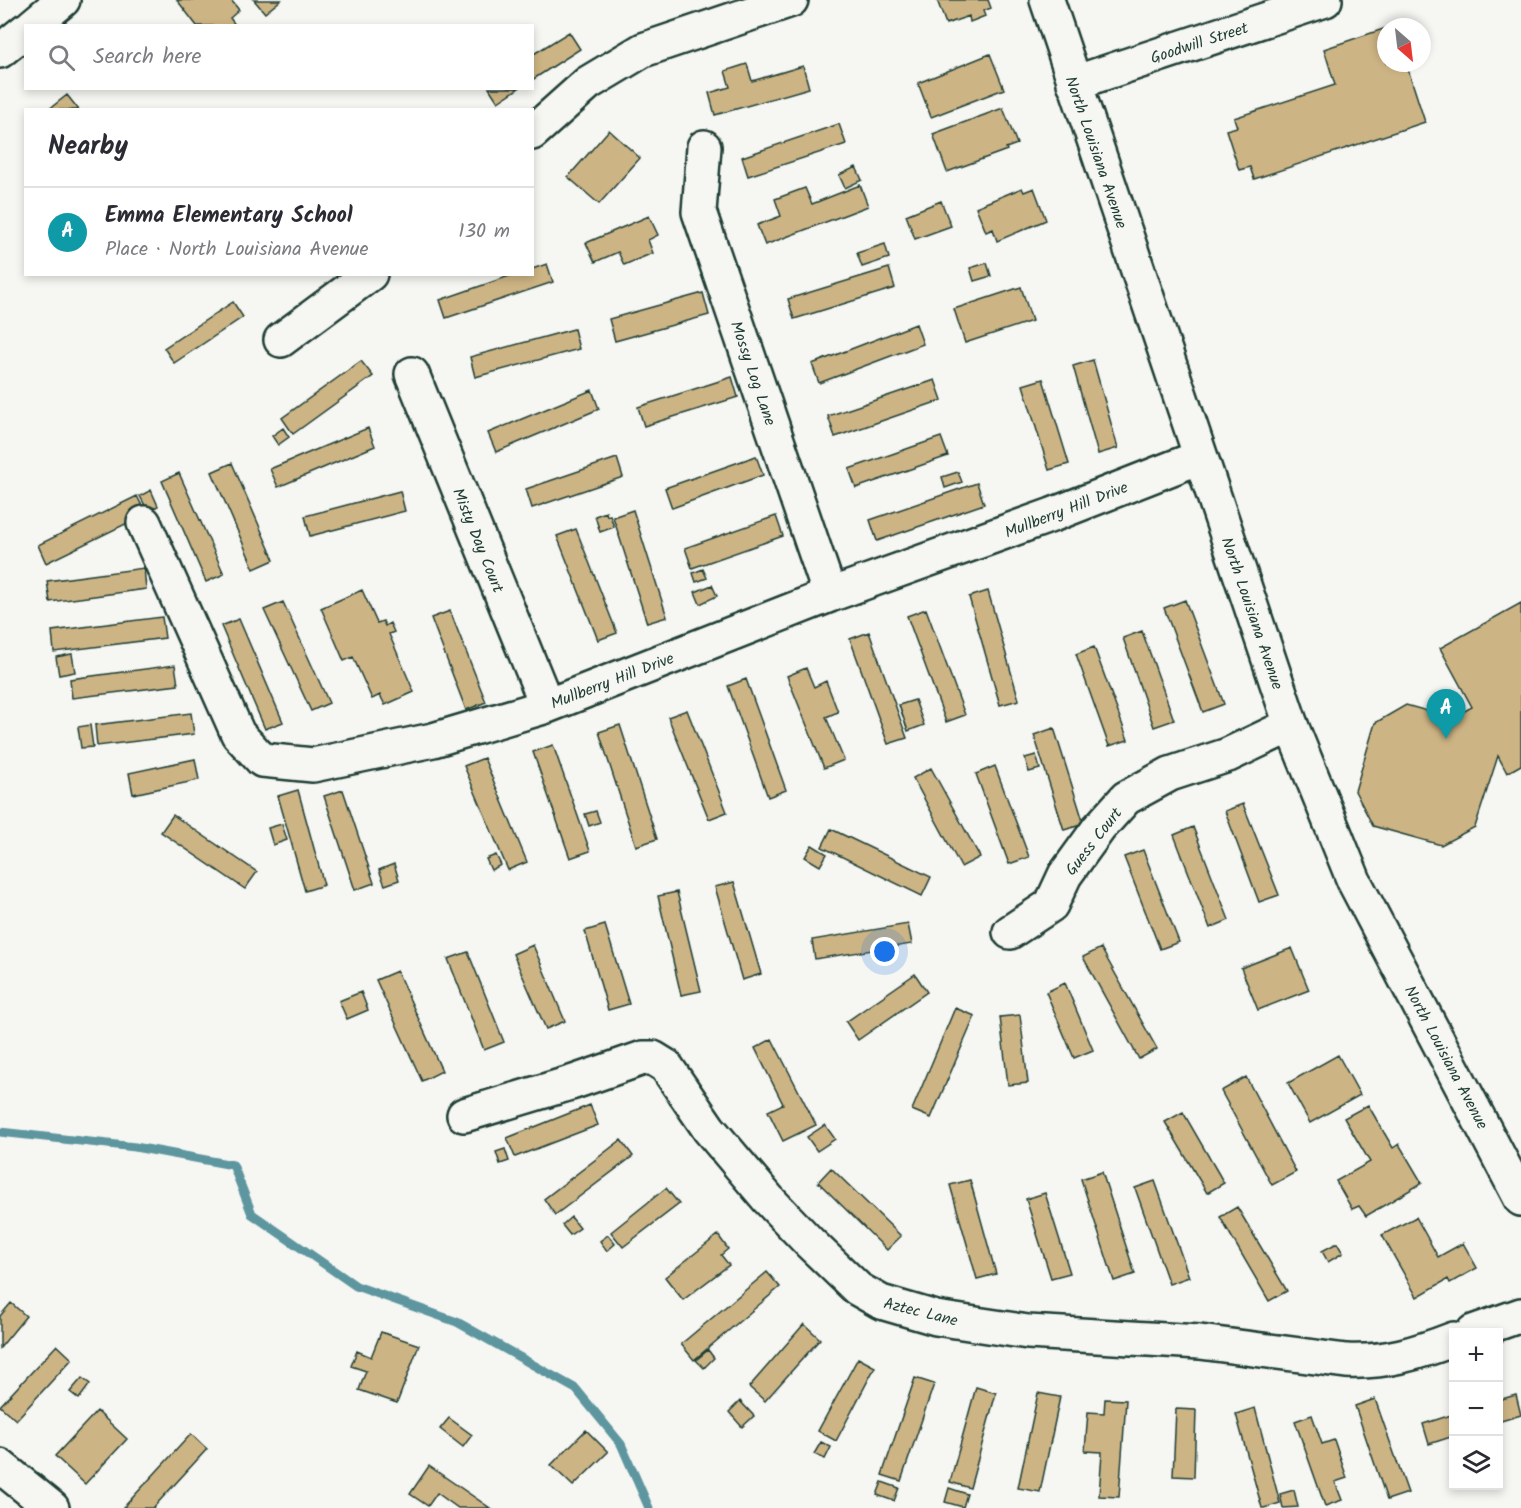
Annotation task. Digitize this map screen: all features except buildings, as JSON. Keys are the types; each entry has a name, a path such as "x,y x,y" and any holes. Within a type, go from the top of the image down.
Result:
{"street":[{"path":"34,24 63,0"},
{"path":"534,131 588,83 643,50 791,0"},
{"name":"North Louisiana Avenue","path":"1047,0 1291,725 1354,881 1521,1199"},
{"name":"Goodwill Street","path":"1074,83 1325,0"},
{"path":"0,51 24,32"},
{"name":"Mossy Log Lane","path":"704,147 699,212 830,595"},
{"path":"281,340 367,276"},
{"name":"Misty Day Court","path":"412,375 547,706"},
{"name":"Mullberry Hill Drive","path":"144,523 238,734 262,760 314,765 433,740 547,706 830,595 1052,515 1200,457"},
{"name":"Guess Court","path":"1010,932 1051,905 1065,875 1099,828 1126,798 1170,774 1228,755 1291,725"},
{"name":"Aztec Lane","path":"464,1115 574,1082 643,1058 653,1058 666,1066 709,1129 803,1236 858,1289 880,1302 936,1318 1028,1332 1200,1342 1346,1361 1370,1362 1397,1358 1449,1342"},
{"path":"1484,1328 1521,1315"},
{"path":"0,1466 52,1508"}],"waterway":[{"path":"0,1132 135,1147 233,1165 252,1214 356,1286 457,1322 576,1389 621,1444 649,1508"}],"place":[{"name":"Emma Elementary School","path":"1446,739"}]}
